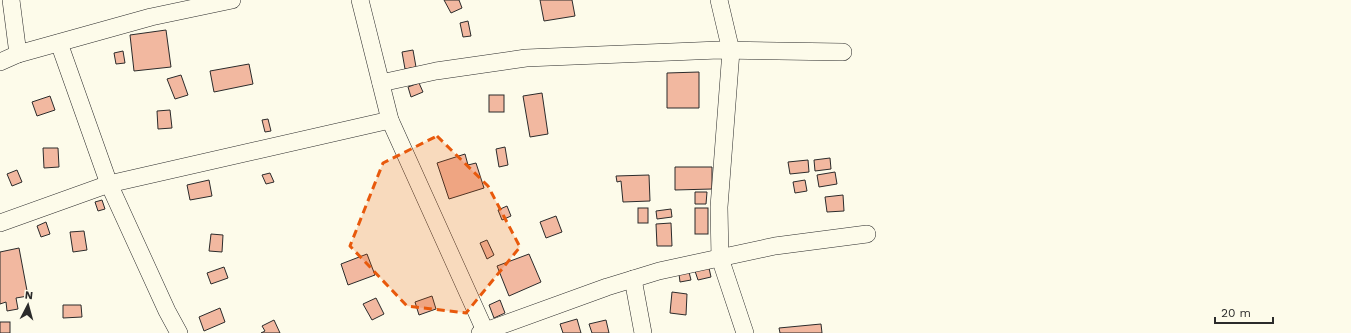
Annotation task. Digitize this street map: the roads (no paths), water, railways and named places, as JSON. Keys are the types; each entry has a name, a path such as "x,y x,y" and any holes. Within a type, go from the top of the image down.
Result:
{"street":[{"path":"11,0 18,54"},
{"path":"0,62 18,54 151,17 232,0"},
{"path":"360,0 390,120 484,332 607,287 659,271 775,246 867,234"},
{"path":"719,0 731,51 720,207 720,258 745,333"},
{"path":"59,43 109,184 178,333"},
{"path":"381,83 436,71 526,58 731,51 842,52"},
{"path":"0,223 109,184 390,120"},
{"path":"632,279 643,333"}]}
